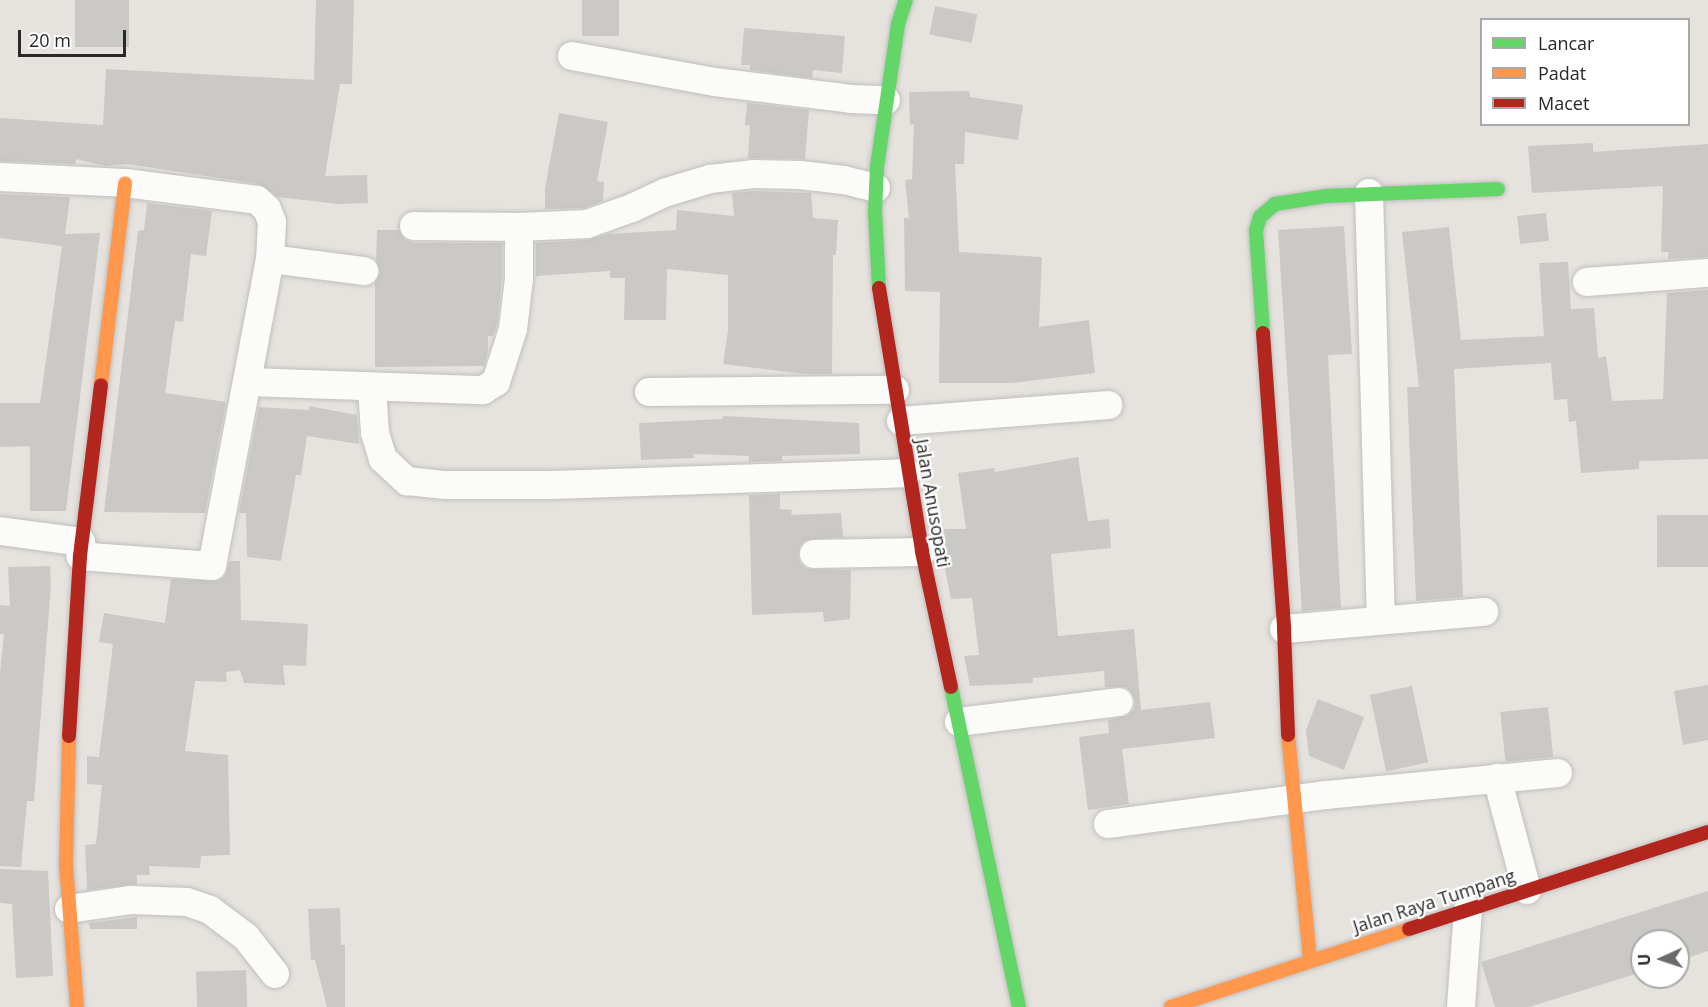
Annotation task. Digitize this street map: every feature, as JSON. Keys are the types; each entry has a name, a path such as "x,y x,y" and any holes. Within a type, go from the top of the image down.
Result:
{"street":[{"name":"Jalan Anusopati","path":"906,0 898,24 876,188 878,282 922,552 1019,1007"},
{"path":"572,56 715,82 851,99 886,100"},
{"path":"414,226 519,227 587,224 606,219 684,185 753,174 800,175 844,180 876,188"},
{"path":"0,177 125,183 257,200 267,209 272,222 270,259 249,382 212,566 80,549 0,531"},
{"path":"77,1007 66,864 69,729 80,549 125,183"},
{"path":"1310,960 1285,704 1284,629 1256,230 1260,217 1275,204 1326,196 1498,189"},
{"path":"1369,194 1381,620"},
{"path":"249,382 483,390 496,382 513,329 519,279 519,227"},
{"path":"270,259 364,271"},
{"path":"1587,282 1708,273"},
{"path":"372,387 375,433 383,459 406,481 446,485 551,485 908,473"},
{"path":"649,392 895,390"},
{"path":"901,421 1108,405"},
{"path":"814,554 922,552"},
{"path":"1284,629 1484,612"},
{"path":"959,722 1119,702"},
{"path":"1108,824 1295,799 1558,773"},
{"path":"1497,778 1527,890"},
{"name":"Jalan Raya Tumpang","path":"1171,1007 1708,832"},
{"path":"69,909 130,900 188,902 210,910 246,937 275,974"},
{"path":"1461,1007 1468,909"}],"building":[{"path":"75,0 129,0 129,47 75,47"},
{"path":"316,0 354,0 352,84 340,84 325,176 367,175 368,203 338,204 278,197 259,184 127,164 105,166 76,159 75,164 0,161 0,118 103,125 106,69 314,80"},
{"path":"582,0 619,0 619,36 582,36"},
{"path":"935,6 977,14 972,43 929,34"},
{"path":"744,28 845,36 842,73 813,70 812,78 750,70 750,65 741,65"},
{"path":"969,91 970,97 1023,105 1018,140 965,132 964,164 955,164 959,252 1042,257 1039,327 1089,320 1095,373 1012,383 939,383 940,292 905,291 904,218 909,218 905,180 912,179 914,124 910,125 909,92"},
{"path":"747,103 809,110 805,159 748,158 750,126 745,125"},
{"path":"559,113 608,122 597,181 604,182 603,201 584,208 545,209 545,188"},
{"path":"1593,143 1593,152 1708,144 1708,257 1668,259 1669,252 1661,252 1663,186 1532,193 1528,146"},
{"path":"754,191 811,193 813,218 838,220 836,255 833,255 832,374 804,374 723,364 728,331 728,275 667,269 666,320 624,320 625,278 610,278 610,271 536,276 536,243 588,240 608,234 676,230 677,210 734,216 732,193"},
{"path":"0,194 70,197 65,234 100,233 66,511 30,511 30,446 0,447 0,403 40,403 62,246 0,238"},
{"path":"147,203 212,211 206,256 191,254 183,322 175,321 165,393 226,402 205,513 104,512 138,231 144,230"},
{"path":"1546,213 1549,241 1520,244 1517,216"},
{"path":"1344,226 1352,354 1328,355 1341,608 1302,611 1278,230"},
{"path":"1449,227 1461,340 1544,336 1539,263 1568,262 1571,309 1594,308 1598,358 1606,356 1612,401 1663,399 1667,293 1708,290 1708,459 1639,461 1639,469 1581,473 1576,421 1569,422 1567,399 1554,400 1551,363 1454,369 1463,597 1416,601 1407,387 1419,387 1402,232"},
{"path":"377,230 399,230 405,240 414,243 502,243 502,278 497,325 493,336 488,336 488,352 484,366 375,367 375,283 380,273 376,260"},
{"path":"309,406 357,415 359,444 307,436 301,475 296,475 281,561 247,557 246,513 239,513 259,407 309,410"},
{"path":"723,416 859,423 860,454 782,456 782,461 749,462 749,456 694,454 694,458 641,460 639,423 722,419"},
{"path":"1078,457 1088,521 1109,519 1111,548 1051,554 1058,636 1134,629 1141,710 1210,702 1215,738 1122,749 1129,804 1088,810 1079,737 1109,733 1108,720 1128,715 1134,709 1135,701 1132,693 1125,687 1105,687 1104,671 1033,678 1033,683 970,686 964,656 979,655 972,598 951,599 937,529 966,529 958,473 994,468 995,472"},
{"path":"780,494 780,509 792,510 791,515 841,513 843,537 806,540 800,546 798,555 800,563 807,569 851,570 850,619 824,622 823,612 752,615 749,495"},
{"path":"1657,515 1708,515 1708,567 1657,567"},
{"path":"230,561 240,561 241,620 308,624 306,666 283,665 285,685 244,683 240,670 226,672 227,682 195,681 185,751 228,755 230,855 201,856 200,868 149,866 150,875 137,875 137,884 87,890 85,845 96,844 102,785 87,784 87,756 99,757 113,644 99,642 104,613 165,623 171,579 218,581 225,576"},
{"path":"50,566 51,585 34,801 27,801 21,867 0,866 0,672 4,634 0,634 0,605 10,606 8,567"},
{"path":"1708,685 1708,740 1683,745 1674,691"},
{"path":"1412,686 1428,762 1386,771 1370,695"},
{"path":"1318,699 1364,717 1344,770 1309,756 1306,730"},
{"path":"1548,707 1553,757 1505,762 1500,712"},
{"path":"0,869 48,871 53,976 16,978 12,904 0,903"},
{"path":"1708,891 1708,951 1690,957 1690,929 1630,929 1630,976 1529,1007 1495,1007 1481,962"},
{"path":"340,908 341,945 345,945 345,1007 327,1007 315,960 311,960 308,909"},
{"path":"137,917 137,929 90,929 89,923"},
{"path":"246,970 247,1007 197,1007 196,972"}],"traffic: fast":[{"path":"879,288 875,212 877,167 898,24 906,0"},
{"path":"1263,333 1256,230 1260,217 1275,204 1326,196 1498,189"},
{"path":"951,687 1019,1007"}],"traffic: slow":[{"path":"101,385 125,183"},
{"path":"1288,735 1310,960"},
{"path":"69,736 66,864 77,1007"},
{"path":"1171,1007 1409,929"}],"traffic: jam":[{"path":"879,288 922,552 951,687"},
{"path":"1263,333 1284,629 1288,735"},
{"path":"69,736 80,556 101,385"},
{"path":"1409,929 1708,832"}]}
